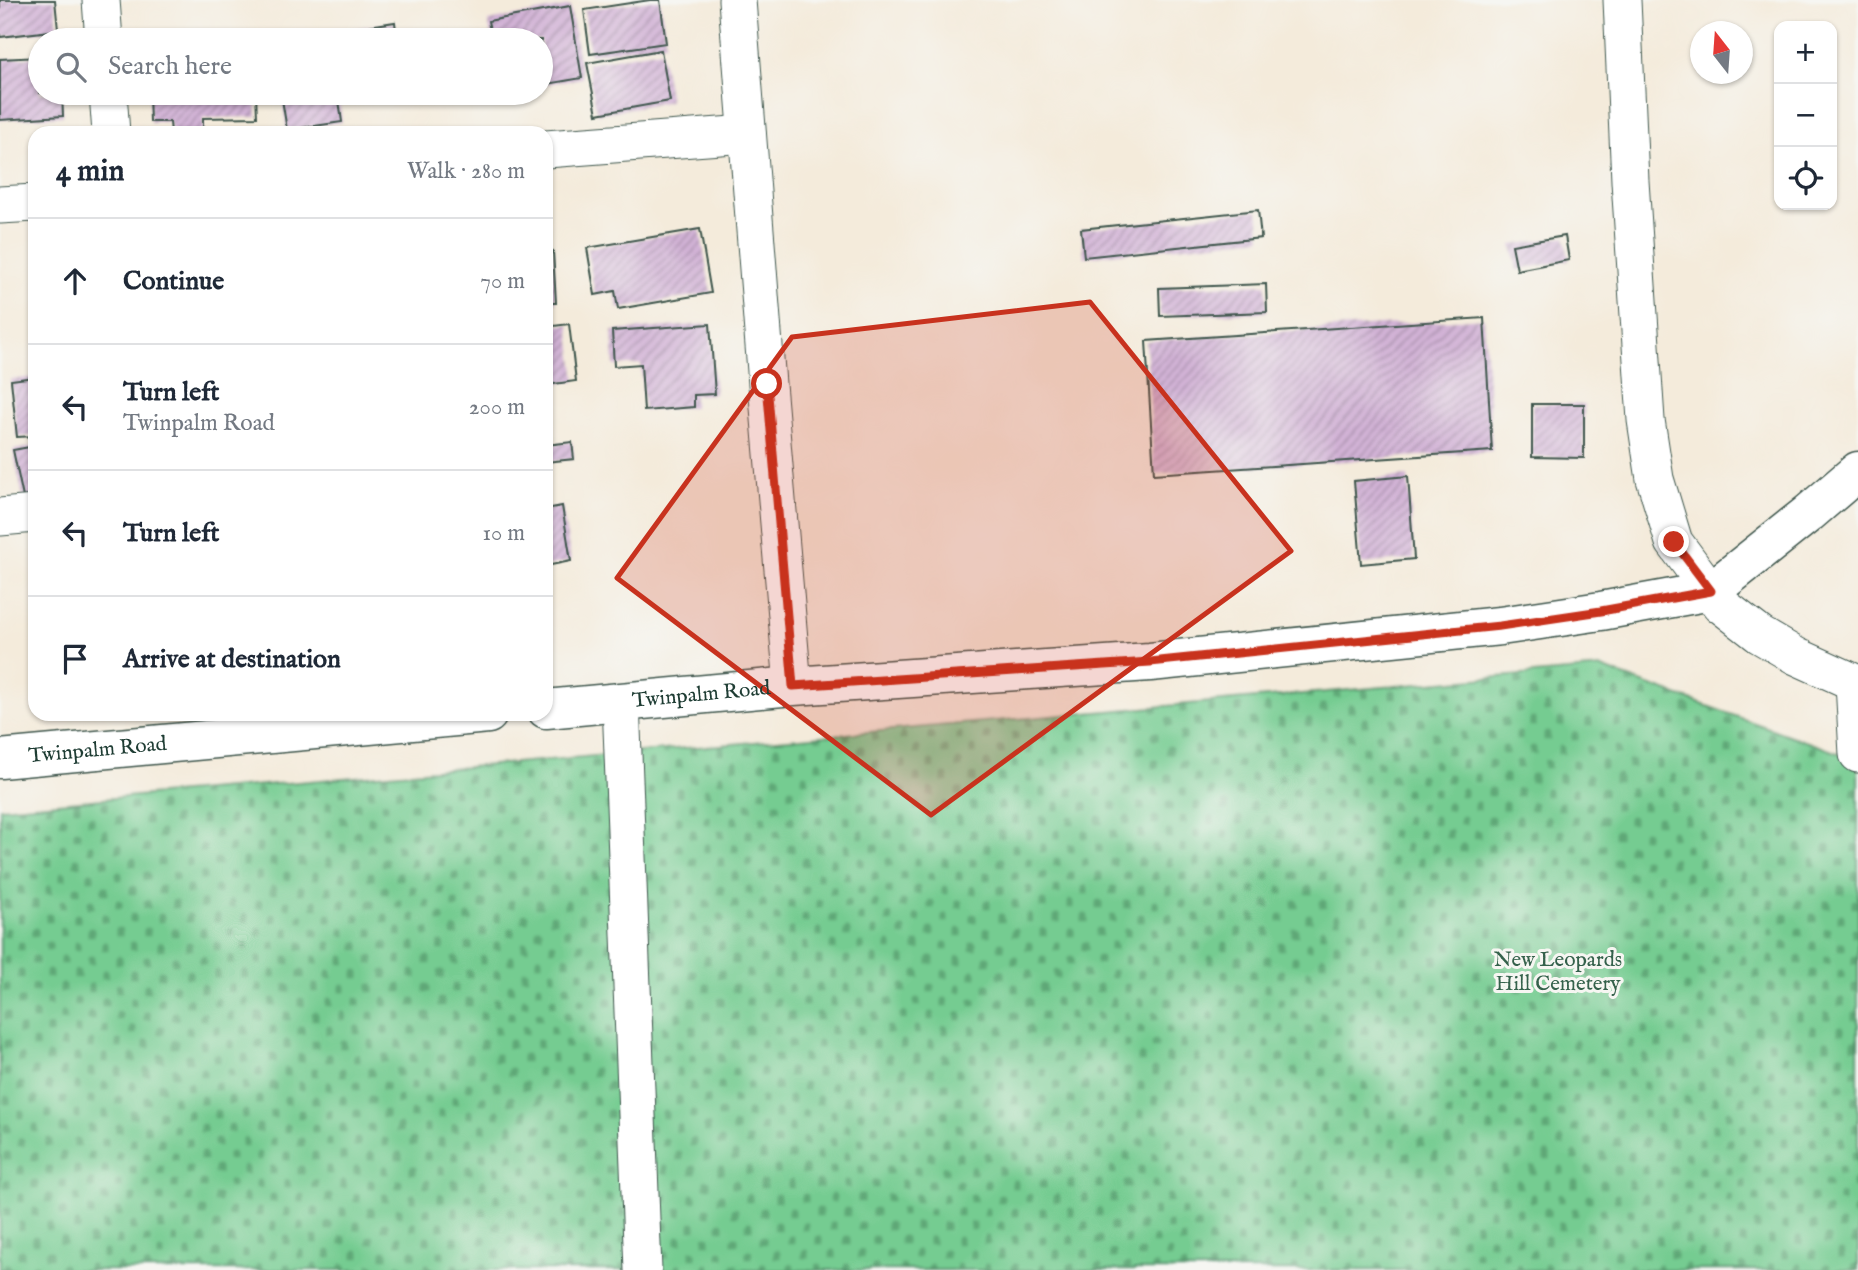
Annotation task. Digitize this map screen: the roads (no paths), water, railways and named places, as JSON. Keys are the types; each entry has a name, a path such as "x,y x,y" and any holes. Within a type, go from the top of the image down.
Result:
{"main road":[{"name":"Twinpalm Road","path":"553,708 793,686 1150,662 1500,626 1711,591 1858,471"},
{"name":"Twinpalm Road","path":"0,759 412,721"}],"street":[{"path":"101,0 103,28"},
{"path":"737,0 793,686"},
{"path":"1622,0 1634,248 1646,420 1655,479 1674,542 1720,604 1760,635 1796,656 1856,683 1858,754"},
{"path":"109,105 110,126"},
{"path":"553,148 747,134"},
{"path":"0,205 28,203"},
{"path":"0,517 28,515"},
{"path":"621,702 643,1270"}],"park label":[{"name":"New Leopards Hill Cemetery","path":"1558,972"}]}
